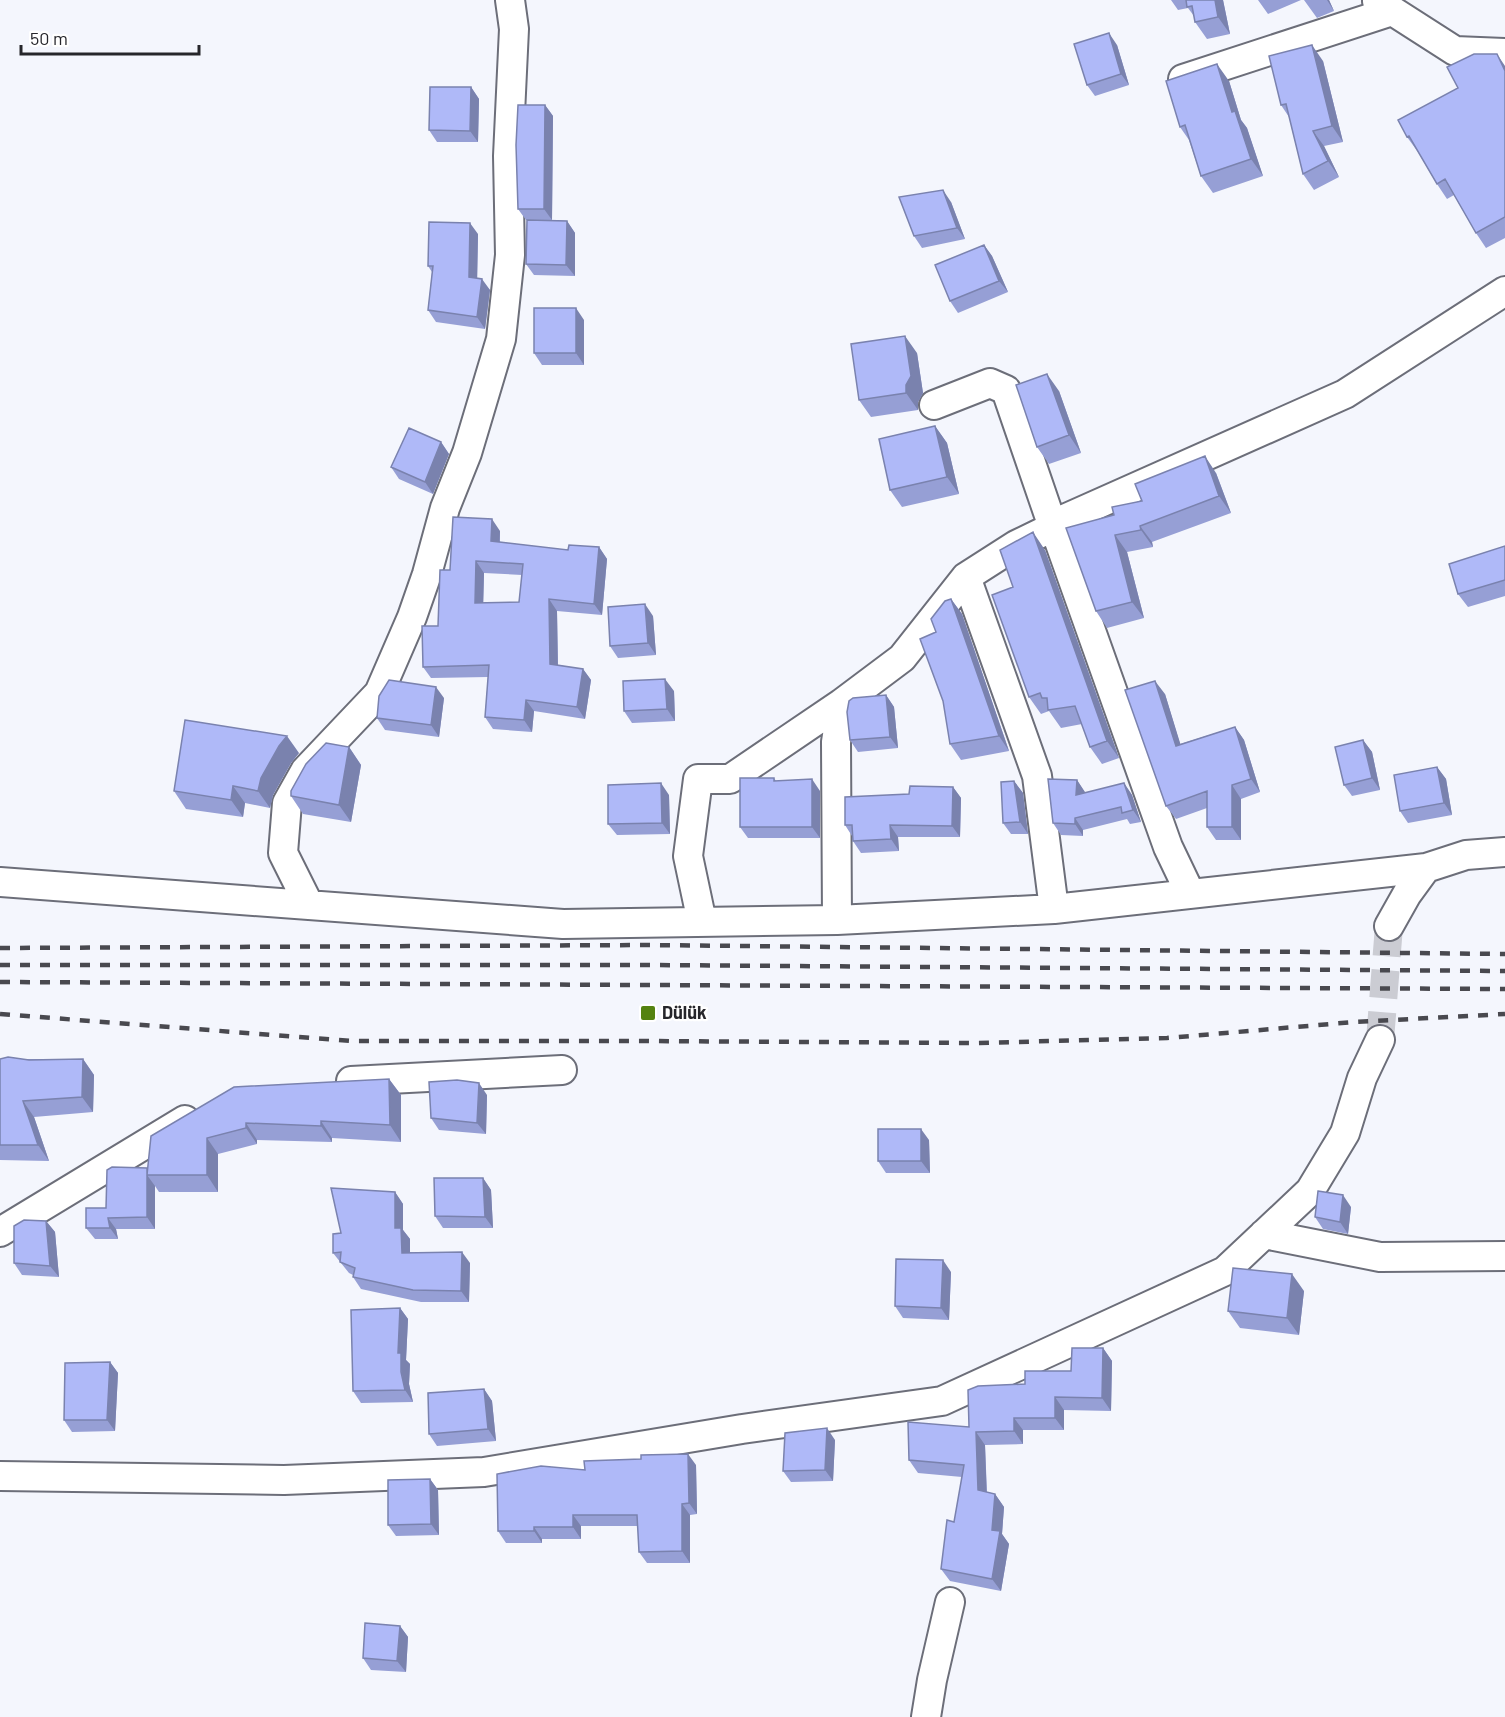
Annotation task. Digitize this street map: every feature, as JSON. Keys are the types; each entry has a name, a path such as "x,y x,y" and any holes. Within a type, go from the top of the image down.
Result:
{"street":[{"path":"309,905 283,853 287,803 305,771 379,693 427,574 445,508 467,453 501,339 510,255 508,156 514,29 510,0"},
{"path":"1170,83 1384,5 1455,51 1505,53"},
{"path":"702,922 688,856 698,780 730,779 843,703 902,658 966,577 1016,545 1053,526 1345,394 1505,291"},
{"path":"933,405 990,382 1006,390 1168,847 1190,893"},
{"path":"966,577 1037,776 1054,909"},
{"path":"837,920 836,742 843,703"},
{"path":"0,882 563,924 837,920 1054,909 1426,868 1466,855 1505,852"},
{"path":"1389,926 1407,894 1426,868"},
{"path":"0,1476 285,1480 484,1472 742,1429 942,1401 1225,1271 1310,1191 1345,1133 1362,1078 1380,1040"},
{"path":"323,1083 561,1070"},
{"path":"0,1232 209,1106"},
{"path":"1264,1234 1380,1257 1505,1256"},
{"path":"926,1717 950,1602"}],"building":[{"path":"1186,0 1215,0 1218,17 1195,22 1192,6 1187,7"},
{"path":"1109,33 1121,74 1087,85 1074,44"},
{"path":"1312,45 1332,126 1313,131 1328,161 1303,174 1286,104 1281,105 1269,56"},
{"path":"1474,54 1497,54 1505,71 1505,217 1476,233 1445,179 1437,184 1398,120 1458,88 1447,67"},
{"path":"1217,64 1232,112 1235,111 1251,159 1201,176 1185,125 1180,127 1166,81"},
{"path":"430,87 471,87 470,131 429,130"},
{"path":"518,105 545,105 544,209 518,209 516,145"},
{"path":"943,190 957,228 914,236 899,197"},
{"path":"527,220 567,221 566,265 526,264"},
{"path":"429,222 470,223 469,277 482,279 477,317 428,310 433,266 428,266"},
{"path":"984,245 999,281 950,301 935,265"},
{"path":"534,308 576,308 576,353 534,353"},
{"path":"905,336 911,376 906,385 906,393 859,400 851,344"},
{"path":"1047,374 1069,435 1037,447 1016,385"},
{"path":"935,426 947,477 890,490 879,439"},
{"path":"409,428 441,442 425,482 391,467"},
{"path":"1205,456 1219,496 1140,526 1141,530 1115,535 1132,602 1096,611 1066,528 1114,515 1112,507 1142,501 1135,484"},
{"path":"453,517 492,519 491,541 568,550 569,545 599,547 594,604 549,599 550,664 583,669 577,707 526,700 524,720 485,717 489,665 423,667 422,626 438,626 440,570 450,570","holes":["476,561 523,564 519,602 475,603"]},
{"path":"1033,532 1107,741 1090,747 1075,706 1048,710 1047,698 1042,698 1040,693 1029,697 992,595 1013,587 1000,550"},
{"path":"1505,546 1505,580 1458,594 1449,564"},
{"path":"951,599 999,736 950,744 943,701 920,639 936,632 931,619 945,601"},
{"path":"645,604 648,643 610,646 608,607"},
{"path":"665,679 667,709 624,711 623,681"},
{"path":"389,680 436,687 431,725 377,718 379,696"},
{"path":"1155,681 1176,746 1235,727 1251,779 1232,785 1232,827 1207,827 1207,791 1166,806 1125,690"},
{"path":"886,695 890,737 850,740 847,712 849,701 853,698"},
{"path":"185,720 287,736 261,778 258,791 233,786 231,800 174,791"},
{"path":"1363,740 1372,778 1344,785 1335,747"},
{"path":"326,743 349,747 339,805 291,796 291,791 306,764"},
{"path":"1437,767 1444,803 1400,811 1394,775"},
{"path":"740,778 774,778 774,781 812,779 812,827 740,827"},
{"path":"1048,779 1077,780 1076,795 1124,783 1133,810 1122,813 1121,807 1075,818 1075,824 1053,823"},
{"path":"1014,781 1020,822 1003,823 1001,782"},
{"path":"661,783 662,823 608,824 608,785"},
{"path":"910,786 953,787 952,826 890,825 891,839 853,841 852,825 845,825 845,797 909,794"},
{"path":"8,1057 29,1060 83,1059 82,1097 23,1101 38,1145 0,1145 0,1059"},
{"path":"389,1079 390,1125 321,1121 321,1126 246,1123 246,1128 207,1138 207,1175 147,1175 151,1136 234,1087"},
{"path":"457,1080 479,1083 477,1123 431,1118 429,1082"},
{"path":"878,1129 921,1129 921,1161 878,1161"},
{"path":"112,1167 147,1168 147,1217 108,1218 110,1228 86,1228 86,1208 106,1208 107,1170"},
{"path":"434,1178 483,1178 485,1217 435,1216"},
{"path":"331,1188 395,1192 395,1228 401,1228 402,1253 462,1252 461,1291 413,1290 353,1277 355,1268 340,1262 341,1252 333,1253 333,1234 341,1233"},
{"path":"1318,1191 1343,1195 1340,1222 1315,1217"},
{"path":"24,1220 46,1221 50,1266 14,1263 14,1226"},
{"path":"896,1259 943,1260 941,1308 895,1306"},
{"path":"1233,1268 1292,1274 1287,1318 1228,1311"},
{"path":"400,1308 398,1353 401,1353 401,1372 405,1390 353,1391 351,1310"},
{"path":"1072,1348 1103,1348 1102,1398 1055,1397 1055,1418 1014,1418 1014,1431 976,1432 978,1490 995,1494 992,1530 1000,1531 992,1579 941,1569 947,1520 954,1522 964,1465 909,1460 908,1422 969,1427 968,1390 978,1386 1025,1384 1025,1371 1071,1371"},
{"path":"110,1362 107,1420 64,1420 65,1363"},
{"path":"484,1389 488,1429 429,1434 428,1393"},
{"path":"827,1428 825,1470 783,1471 785,1433"},
{"path":"688,1454 689,1503 682,1504 682,1551 639,1552 637,1515 573,1515 573,1527 534,1527 534,1531 498,1531 497,1474 541,1466 585,1470 584,1461 641,1459 641,1455"},
{"path":"430,1479 431,1524 388,1525 388,1480"},
{"path":"365,1623 400,1626 397,1661 363,1658"}],"tunnel":[{"path":"1380,1040 1389,926"}],"railway":[{"path":"0,948 647,945 1505,954"},
{"path":"0,965 647,965 1505,971"},
{"path":"0,982 1505,989"},
{"path":"0,1014 351,1041 977,1043 1167,1038 1354,1022 1505,1014"}],"place":[{"name":"Dülük","path":"648,1013"}]}
